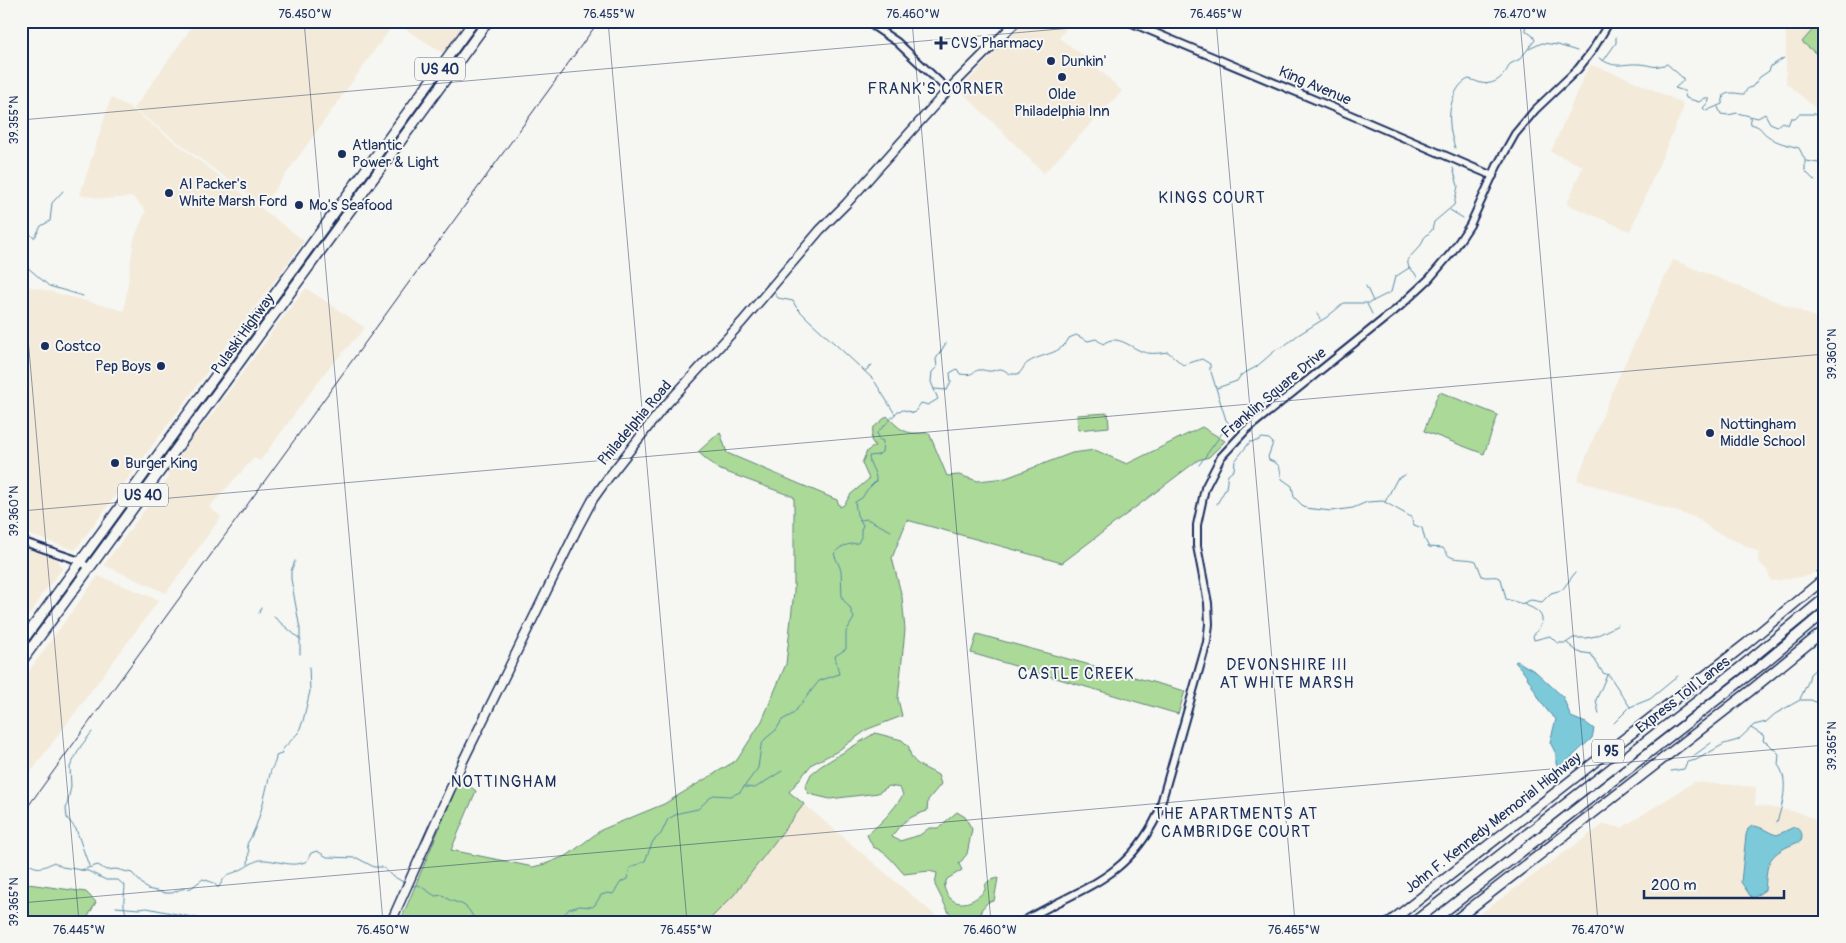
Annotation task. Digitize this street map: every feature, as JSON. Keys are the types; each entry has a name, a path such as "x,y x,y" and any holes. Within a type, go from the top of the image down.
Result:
{"highway":[{"name":"Pulaski Highway","path":"21,643 474,21"},
{"name":"Pulaski Highway","path":"21,662 488,21"},
{"name":"John F. Kennedy Memorial Highway","path":"1390,922 1748,643 1825,578"},
{"name":"Express Toll Lanes","path":"1414,922 1742,666 1825,598"},
{"name":"Express Toll Lanes","path":"1432,922 1764,663 1825,612"},
{"name":"I 95","path":"1453,922 1750,691 1825,630"}],"main road":[{"name":"Philadelphia Road","path":"391,922 463,761 576,529 593,499 662,409 742,322 820,230 846,204 948,90 1017,21"}],"street":[{"path":"866,21 897,42 948,90"},
{"name":"King Avenue","path":"1127,21 1493,176"},
{"name":"Franklin Square Drive","path":"1022,922 1092,886 1113,872 1138,846 1158,814 1207,642 1209,624 1208,603 1196,546 1196,525 1205,488 1221,457 1246,430 1415,294 1429,279 1462,237 1480,206 1505,151 1524,122 1578,69 1592,51 1610,21"},
{"path":"21,541 80,561 89,568"}],"shaded area":[{"path":"196,21 467,21 443,53 395,22 263,206 134,109"},
{"path":"1025,21 1072,21 1059,38 1089,60 1122,91 1044,173 960,90"},
{"path":"1791,21 1825,21 1825,112 1820,112 1786,83 1786,31"},
{"path":"1591,65 1627,78 1682,103 1683,109 1630,231 1567,204 1583,166 1551,152 1585,74"},
{"path":"111,98 129,107 304,241 75,550 21,532 21,284 124,311 134,239 146,211 133,197 104,199 80,195"},
{"name":"Nottingham Middle School","path":"1673,260 1825,321 1825,562 1809,576 1771,581 1767,570 1758,561 1759,552 1712,530 1697,518 1577,480 1614,387"},
{"path":"306,288 365,328 327,370 260,461 254,458 209,507 221,517 166,593 104,565 170,476 167,473 190,441"},
{"path":"21,547 58,560 62,569 39,598 21,627"},
{"path":"98,576 159,600 21,785 21,682"},
{"path":"1694,782 1756,787 1755,805 1798,812 1825,824 1825,922 1469,922 1604,824 1622,828"},
{"path":"804,804 943,922 707,922 734,895"}],"green space":[{"path":"1820,21 1825,21 1825,61 1802,42"},
{"path":"1440,392 1498,415 1484,454 1424,431"},
{"path":"1108,413 1109,427 1078,430 1077,415"},
{"path":"887,416 905,431 910,433 929,433 947,476 959,475 978,481 1006,478 1072,453 1095,450 1127,464 1202,427 1225,441 1209,457 1198,460 1062,563 907,520 892,558 902,597 905,630 898,699 902,716 868,729 836,752 812,764 789,792 804,804 734,895 707,922 400,922 460,779 476,791 451,850 533,867 568,855 601,830 664,804 737,760 762,721 786,664 794,591 794,497 718,469 698,452 720,432 727,453 837,500 840,507 844,505 851,494 869,479 862,463 867,451 875,446 871,440 873,428"},
{"path":"977,634 1185,691 1178,714 971,653"},
{"path":"875,733 902,740 909,747 915,762 938,775 941,784 928,800 927,811 906,820 892,837 900,841 920,835 929,828 938,828 957,812 965,817 972,829 967,854 959,864 962,870 947,879 944,887 950,898 959,903 964,903 978,897 985,890 987,883 998,878 994,901 988,902 981,910 983,922 956,922 949,913 935,885 937,873 929,871 904,874 886,855 873,847 867,835 899,801 903,795 900,788 889,786 878,793 830,799 809,794 805,787 811,774 821,766"},
{"path":"21,883 86,892 96,902 85,922 21,922"}],"water":[{"path":"1517,661 1536,672 1563,697 1571,717 1586,723 1594,729 1592,738 1562,766 1556,764 1556,754 1550,742 1556,719 1545,707 1515,662"},
{"path":"1752,826 1777,835 1794,827 1798,828 1802,835 1801,841 1782,850 1770,860 1767,868 1765,890 1753,898 1741,882 1746,835 1748,829"}],"waterway":[{"path":"1455,148 1450,130 1450,118 1451,105 1459,86 1469,79 1481,83 1491,83 1503,76 1510,64 1520,59 1535,40 1526,31 1524,21"},
{"path":"1604,60 1616,43 1616,37"},
{"path":"1529,49 1542,43 1558,45 1577,51"},
{"path":"1599,58 1615,65 1639,64 1655,66 1667,64 1683,78 1683,81 1675,88 1684,91 1686,98 1699,102 1709,98 1709,101 1703,108 1706,111 1722,104 1724,95 1732,93 1744,94 1748,88 1752,87 1760,77 1769,71 1771,66 1784,58"},
{"path":"1718,107 1721,114 1737,113 1758,118 1765,114 1770,123 1777,126 1782,122 1788,125 1791,118 1795,118 1799,114 1815,114 1825,118"},
{"path":"1750,117 1751,124 1760,128 1771,138 1783,144 1799,148 1805,160 1805,171 1815,181"},
{"path":"1806,161 1825,164"},
{"path":"1417,277 1409,268 1407,260 1432,230 1434,222 1454,205 1458,186 1453,168"},
{"path":"21,229 26,230 35,237 41,226 50,221 52,203 63,191"},
{"path":"1450,210 1463,218"},
{"path":"21,263 49,286 83,296"},
{"path":"1217,388 1237,381 1241,375 1256,367 1277,349 1327,317 1344,303 1369,303 1391,292 1395,277 1409,268"},
{"path":"1366,286 1373,301"},
{"path":"775,294 778,298 793,301 796,307 809,320 873,379"},
{"path":"1367,304 1372,314"},
{"path":"1317,313 1320,319"},
{"path":"934,389 947,390 951,382 950,373 957,369 960,374 970,374 979,370 990,371 1000,369 1010,374 1018,374 1027,363 1057,351 1066,344 1069,338 1076,335 1088,341 1096,339 1103,344 1114,340 1120,341 1147,353 1168,352 1183,365 1202,359 1210,364 1210,370"},
{"path":"887,423 898,411 904,410 914,413 921,403 928,405 938,399 931,382 932,372 937,367 936,359 946,343"},
{"path":"865,371 872,365"},
{"path":"1211,372 1226,420 1232,427"},
{"path":"875,382 895,414"},
{"path":"536,922 542,919 561,918 569,909 580,906 592,907 601,895 613,894 621,882 627,879 630,868 645,861 653,841 661,834 668,819 679,813 698,809 713,795 731,796 740,792 758,768 761,746 765,739 776,730 782,720 793,714 819,681 839,674 835,656 846,649 846,632 854,618 850,608 842,598 841,570 834,554 844,546 858,543 861,537 863,525 857,515 855,502 862,498 876,481 869,456 878,455 882,452 883,441 878,439 877,433 886,424"},
{"path":"1199,465 1228,425"},
{"path":"1217,504 1226,488 1228,475 1234,470 1235,461 1250,442 1262,438 1269,439 1273,443 1268,457 1269,460 1278,465 1282,479 1292,486 1294,497 1305,508 1331,511 1353,508 1367,502 1383,501 1411,517 1414,525 1422,528 1429,547 1443,548 1448,556 1453,558 1476,561 1482,576 1501,579 1506,599 1537,611 1541,615 1542,621 1533,636 1534,640 1550,636 1557,643 1566,643 1573,638 1596,636 1618,625"},
{"path":"1385,502 1397,479 1405,475"},
{"path":"861,520 867,519 891,531"},
{"path":"295,561 291,571 291,579 300,629 300,654"},
{"path":"1816,572 1825,564"},
{"path":"1521,604 1531,600 1542,602 1551,593 1562,590 1575,573"},
{"path":"259,613 261,608"},
{"path":"274,617 301,640"},
{"path":"1567,643 1578,652 1591,654 1603,673 1609,675 1630,707"},
{"path":"1800,699 1810,674 1817,668 1825,654"},
{"path":"248,864 249,852 247,844 264,801 276,756 281,754 283,749 298,733 303,721 310,691 309,667"},
{"path":"1599,714 1596,700 1607,675"},
{"path":"1614,723 1630,707 1650,699 1678,676"},
{"path":"1671,771 1684,769 1687,762 1696,760 1724,744 1738,740 1754,725 1766,722 1775,714 1800,700 1811,700 1825,706"},
{"path":"1751,728 1764,736 1763,741 1779,754 1778,765 1784,778 1784,793 1777,822"},
{"path":"89,866 76,829 67,818 66,809 71,787 70,767 81,746 92,732"},
{"path":"1692,757 1711,743"},
{"path":"745,787 755,788 782,771"},
{"path":"81,870 98,865 106,870 116,869 132,873 147,889 172,893 181,889 191,888 203,879 219,887 226,876 253,862 266,860 290,864 301,863 307,861 311,853 317,851 327,857 357,858 374,867 382,867 405,883"},
{"path":"21,860 37,867 44,867 54,862 62,867 88,871 106,880 118,880 125,886 125,909 128,918 132,922"},
{"path":"413,886 419,885 435,896 443,895 465,906 478,922"},
{"path":"116,907 147,908 216,922"}],"railway":[{"path":"21,816 599,21"}],"place":[{"name":"CVS Pharmacy","path":"941,43"},
{"name":"Dunkin'","path":"1051,61"},
{"name":"Olde Philadelphia Inn","path":"1062,77"},
{"name":"Atlantic Power & Light","path":"342,154"},
{"name":"Al Packer's White Marsh Ford","path":"169,193"},
{"name":"Mo's Seafood","path":"299,205"},
{"name":"Costco","path":"45,346"},
{"name":"Pep Boys","path":"161,366"},
{"name":"Nottingham Middle School","path":"1710,433"},
{"name":"Burger King","path":"115,463"}],"district":[{"name":"FRANK'S CORNER","path":"936,89"},
{"name":"KINGS COURT","path":"1212,198"},
{"name":"CASTLE CREEK","path":"1076,674"},
{"name":"DEVONSHIRE III AT WHITE MARSH","path":"1287,674"},
{"name":"NOTTINGHAM","path":"504,782"},
{"name":"THE APARTMENTS AT CAMBRIDGE COURT","path":"1236,823"}]}
